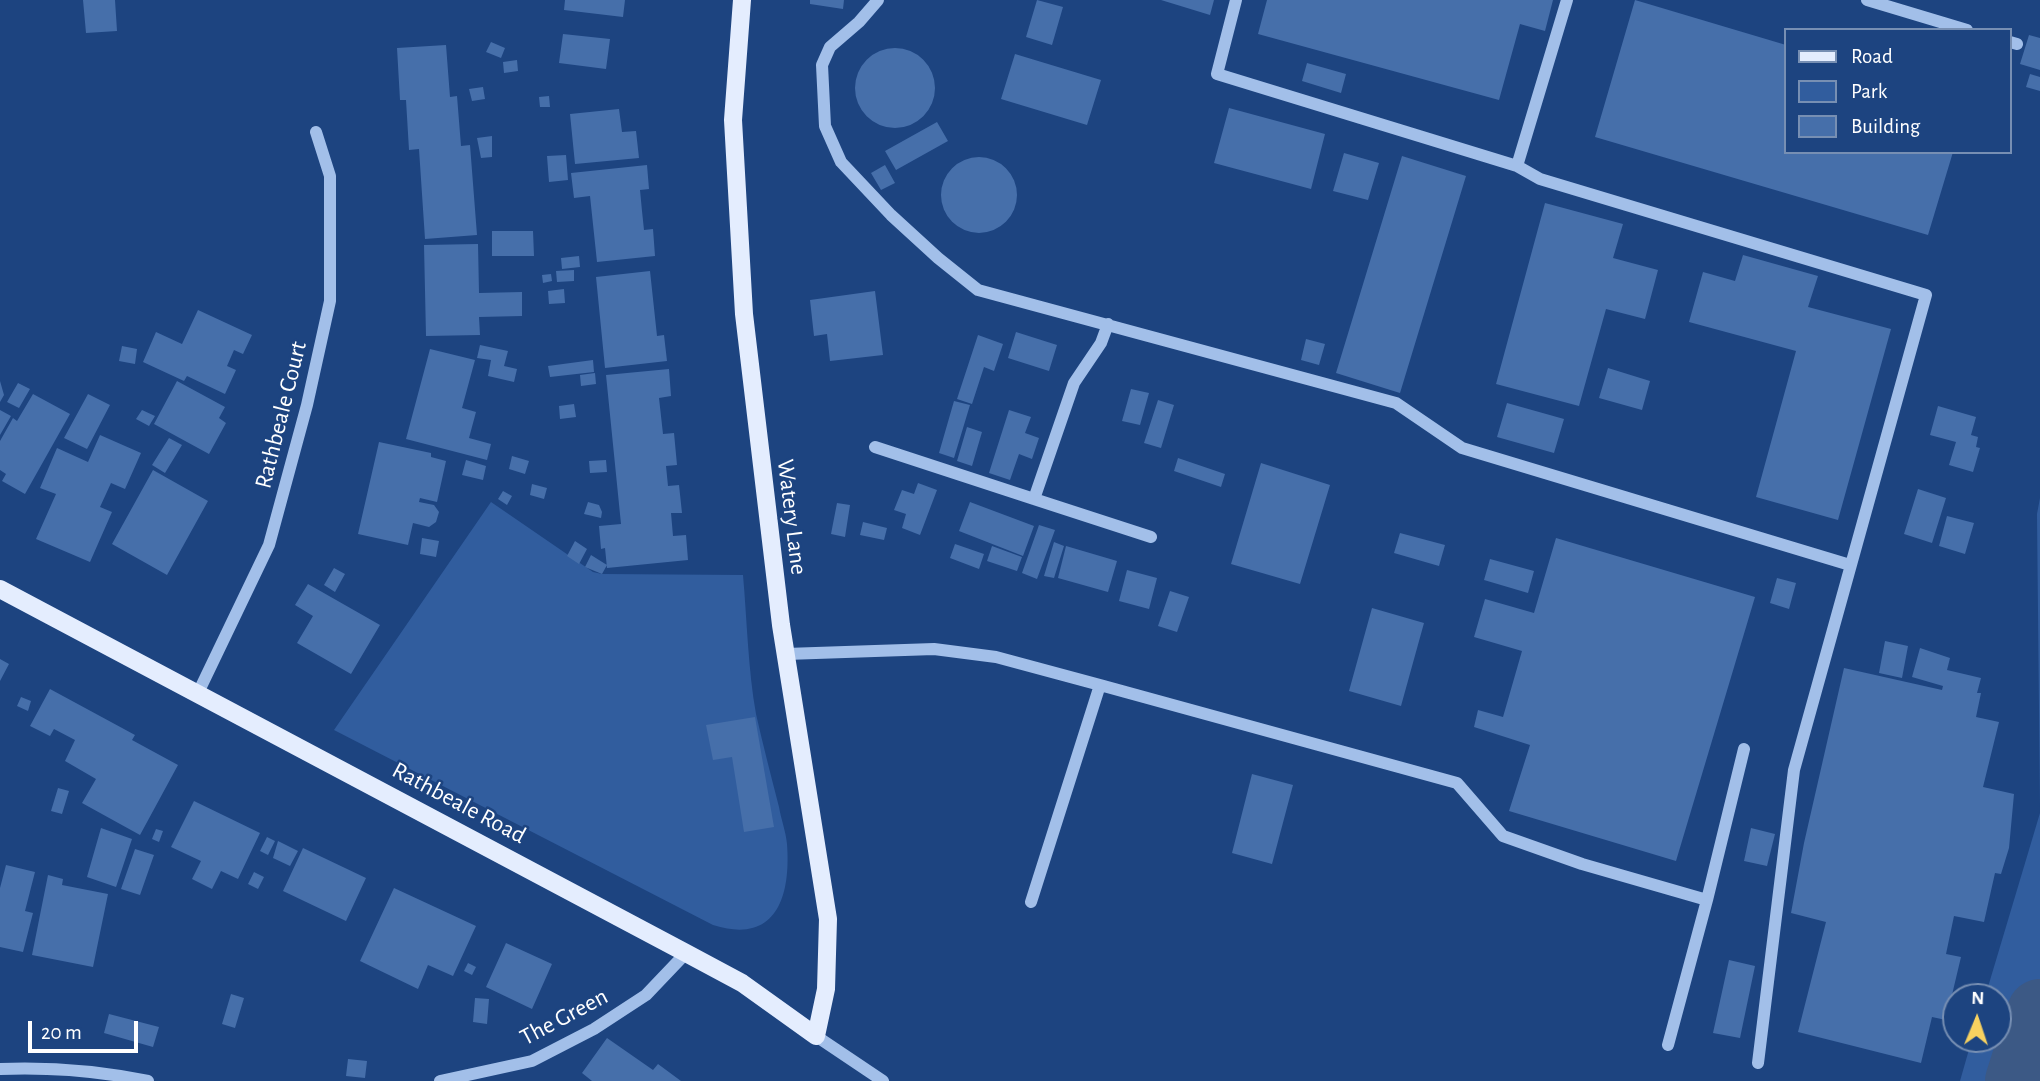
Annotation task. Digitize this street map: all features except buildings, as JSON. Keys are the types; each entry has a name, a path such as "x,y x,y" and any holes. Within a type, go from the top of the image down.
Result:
{"main road":[{"name":"Watery Lane","path":"742,0 733,120 744,314 786,654 828,919 826,989 816,1036"},
{"name":"Rathbeale Road","path":"0,589 742,983 816,1036"}],"street":[{"path":"878,0 859,22 830,47 822,65 825,125 841,162 901,224 978,290 1396,403 1462,448 1850,565"},
{"path":"1236,0 1216,74 1517,166 1540,179 1926,295 1794,770 1758,1063"},
{"path":"1517,166 1567,0"},
{"path":"1867,0 1960,28"},
{"name":"Rathbeale Court","path":"198,693 269,545 307,405 330,302 330,176 316,132"},
{"path":"1034,499 1074,383 1101,343 1108,324"},
{"path":"875,447 1150,537"},
{"path":"786,654 934,649 996,657 1457,783 1503,836 1583,864 1707,900"},
{"path":"1031,902 1100,685"},
{"path":"1668,1045 1744,749"},
{"name":"The Green","path":"440,1081 532,1061 594,1029 646,995 686,953"},
{"name":"Rathbeale Road","path":"816,1036 883,1081"},
{"path":"0,1069 33,1068 148,1081"}],"green space":[{"path":"2040,498 2040,807 2037,514"},
{"path":"491,502 593,572 743,575 753,697 787,844 788,864 782,898 775,912 765,922 752,928 734,929 713,925 334,730"},
{"path":"2040,813 2040,1081 1960,1081 1968,1053 2012,1053 2012,983 1989,983"}],"waterway":[{"path":"2018,1081 2040,1012"}]}
